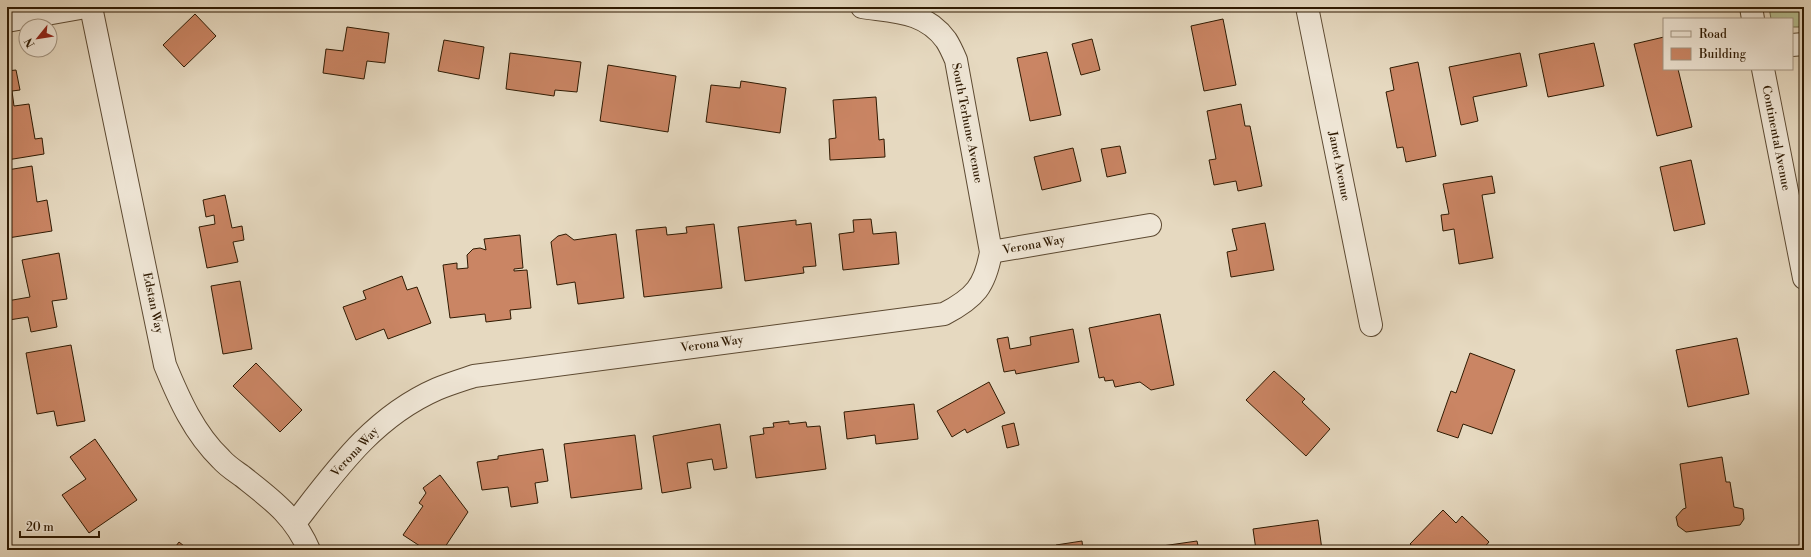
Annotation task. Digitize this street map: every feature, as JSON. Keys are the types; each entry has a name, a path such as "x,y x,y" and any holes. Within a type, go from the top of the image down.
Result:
{"street":[{"path":"7,21 86,7"},
{"name":"Edstan Way","path":"91,7 165,365 179,399 197,431 221,460 277,503 295,523 303,535 309,550"},
{"name":"South Terhune Avenue","path":"862,7 912,14 931,25 946,40 956,60 991,252"},
{"name":"Janet Avenue","path":"1307,7 1371,325"},
{"path":"1751,7 1753,18"},
{"path":"1793,45 1804,44"},
{"name":"Continental Avenue","path":"1763,70 1804,278"},
{"name":"Verona Way","path":"295,523 341,464 366,436 398,411 436,389 474,376 944,314 962,305 977,291 987,273 991,252 1150,225"}],"green space":[{"path":"1769,7 1804,7 1804,27 1793,27 1793,18 1771,18"}],"building":[{"path":"195,14 216,36 184,67 163,45"},
{"path":"1223,19 1236,85 1204,91 1191,26"},
{"path":"347,27 389,33 385,63 367,61 364,79 323,73 326,49 343,51"},
{"path":"1663,37 1663,70 1678,70 1692,127 1657,136 1634,44"},
{"path":"1092,39 1100,70 1081,75 1072,44"},
{"path":"444,40 484,47 479,79 438,71"},
{"path":"1594,43 1604,86 1548,97 1539,54"},
{"path":"1047,52 1061,115 1030,121 1017,58"},
{"path":"510,53 581,62 577,92 555,90 554,96 506,89"},
{"path":"1520,53 1527,86 1473,97 1478,121 1461,125 1449,67"},
{"path":"1418,62 1436,156 1406,162 1403,147 1397,148 1386,92 1394,90 1390,68"},
{"path":"608,65 676,76 668,132 600,121"},
{"path":"16,70 20,90 12,91 14,106 29,104 35,139 42,138 44,154 7,160 7,71"},
{"path":"741,81 786,88 780,133 706,122 711,85 740,88"},
{"path":"876,97 879,140 884,139 885,157 830,160 829,139 836,138 833,100"},
{"path":"1241,104 1245,126 1250,126 1262,186 1238,191 1236,181 1214,185 1209,160 1216,159 1207,111"},
{"path":"1120,146 1126,173 1107,177 1101,149"},
{"path":"1073,148 1081,181 1042,190 1034,157"},
{"path":"1691,160 1705,224 1674,231 1660,167"},
{"path":"32,166 37,202 47,200 52,231 8,238 7,170"},
{"path":"1492,176 1495,193 1482,195 1493,258 1459,264 1454,229 1443,231 1441,215 1449,214 1443,184"},
{"path":"225,195 232,228 242,226 244,240 233,242 238,262 207,268 199,227 215,224 214,215 206,217 203,200"},
{"path":"871,219 873,234 896,232 899,264 843,270 839,234 854,232 853,220"},
{"path":"796,220 796,225 811,223 816,266 803,267 804,273 745,281 738,227"},
{"path":"1265,223 1274,270 1231,277 1227,252 1237,250 1232,229"},
{"path":"714,224 722,288 644,297 636,230 666,227 667,235 687,233 686,227"},
{"path":"566,234 574,240 616,234 624,298 578,304 575,282 557,285 551,242 558,236"},
{"path":"520,235 523,268 514,269 514,271 527,270 531,308 510,310 511,319 486,322 485,314 450,318 443,265 457,263 457,269 468,268 467,255 473,249 480,248 486,250 484,239"},
{"path":"59,253 67,299 52,301 57,327 31,332 28,317 9,320 7,301 30,297 22,260"},
{"path":"402,276 407,290 417,287 431,323 388,339 384,329 356,340 343,307 366,299 363,291"},
{"path":"240,281 252,349 223,354 211,286"},
{"path":"1160,314 1174,385 1151,390 1140,382 1115,387 1113,380 1105,381 1104,377 1099,378 1089,328"},
{"path":"1073,329 1079,362 1016,374 1015,370 1004,372 997,339 1008,337 1010,349 1031,345 1030,337"},
{"path":"1737,338 1749,394 1688,407 1676,350"},
{"path":"71,345 85,421 57,426 54,411 37,414 26,353"},
{"path":"1470,353 1515,370 1492,434 1463,424 1458,438 1437,431 1451,391 1456,393"},
{"path":"256,363 302,410 280,432 233,386"},
{"path":"1274,371 1305,399 1302,402 1330,429 1306,456 1246,400"},
{"path":"989,382 1005,413 967,433 965,429 952,437 937,411"},
{"path":"914,404 918,439 876,444 875,435 847,439 844,412"},
{"path":"789,421 789,424 806,422 807,427 820,426 826,469 756,478 750,436 764,434 763,428 774,427 773,423"},
{"path":"1014,423 1019,445 1007,448 1002,426"},
{"path":"720,424 727,468 714,470 712,459 687,463 691,488 662,493 653,436"},
{"path":"635,435 642,489 571,498 564,444"},
{"path":"95,439 137,500 89,533 62,495 86,479 70,457"},
{"path":"543,449 548,481 535,483 538,503 511,507 508,487 482,490 477,462 498,459 498,456"},
{"path":"1722,457 1726,482 1730,482 1734,507 1743,509 1744,519 1740,525 1686,532 1678,526 1676,517 1683,509 1686,508 1680,464"},
{"path":"440,475 468,512 443,550 426,550 403,535 423,506 419,503 426,493 423,488"},
{"path":"1443,510 1456,523 1462,516 1489,542 1482,550 1417,550 1410,544"},
{"path":"1318,520 1322,550 1256,550 1253,529"},
{"path":"1082,541 1083,550 1057,550 1056,545"},
{"path":"1197,541 1199,550 1134,550"},
{"path":"179,542 189,550 173,550"}]}
